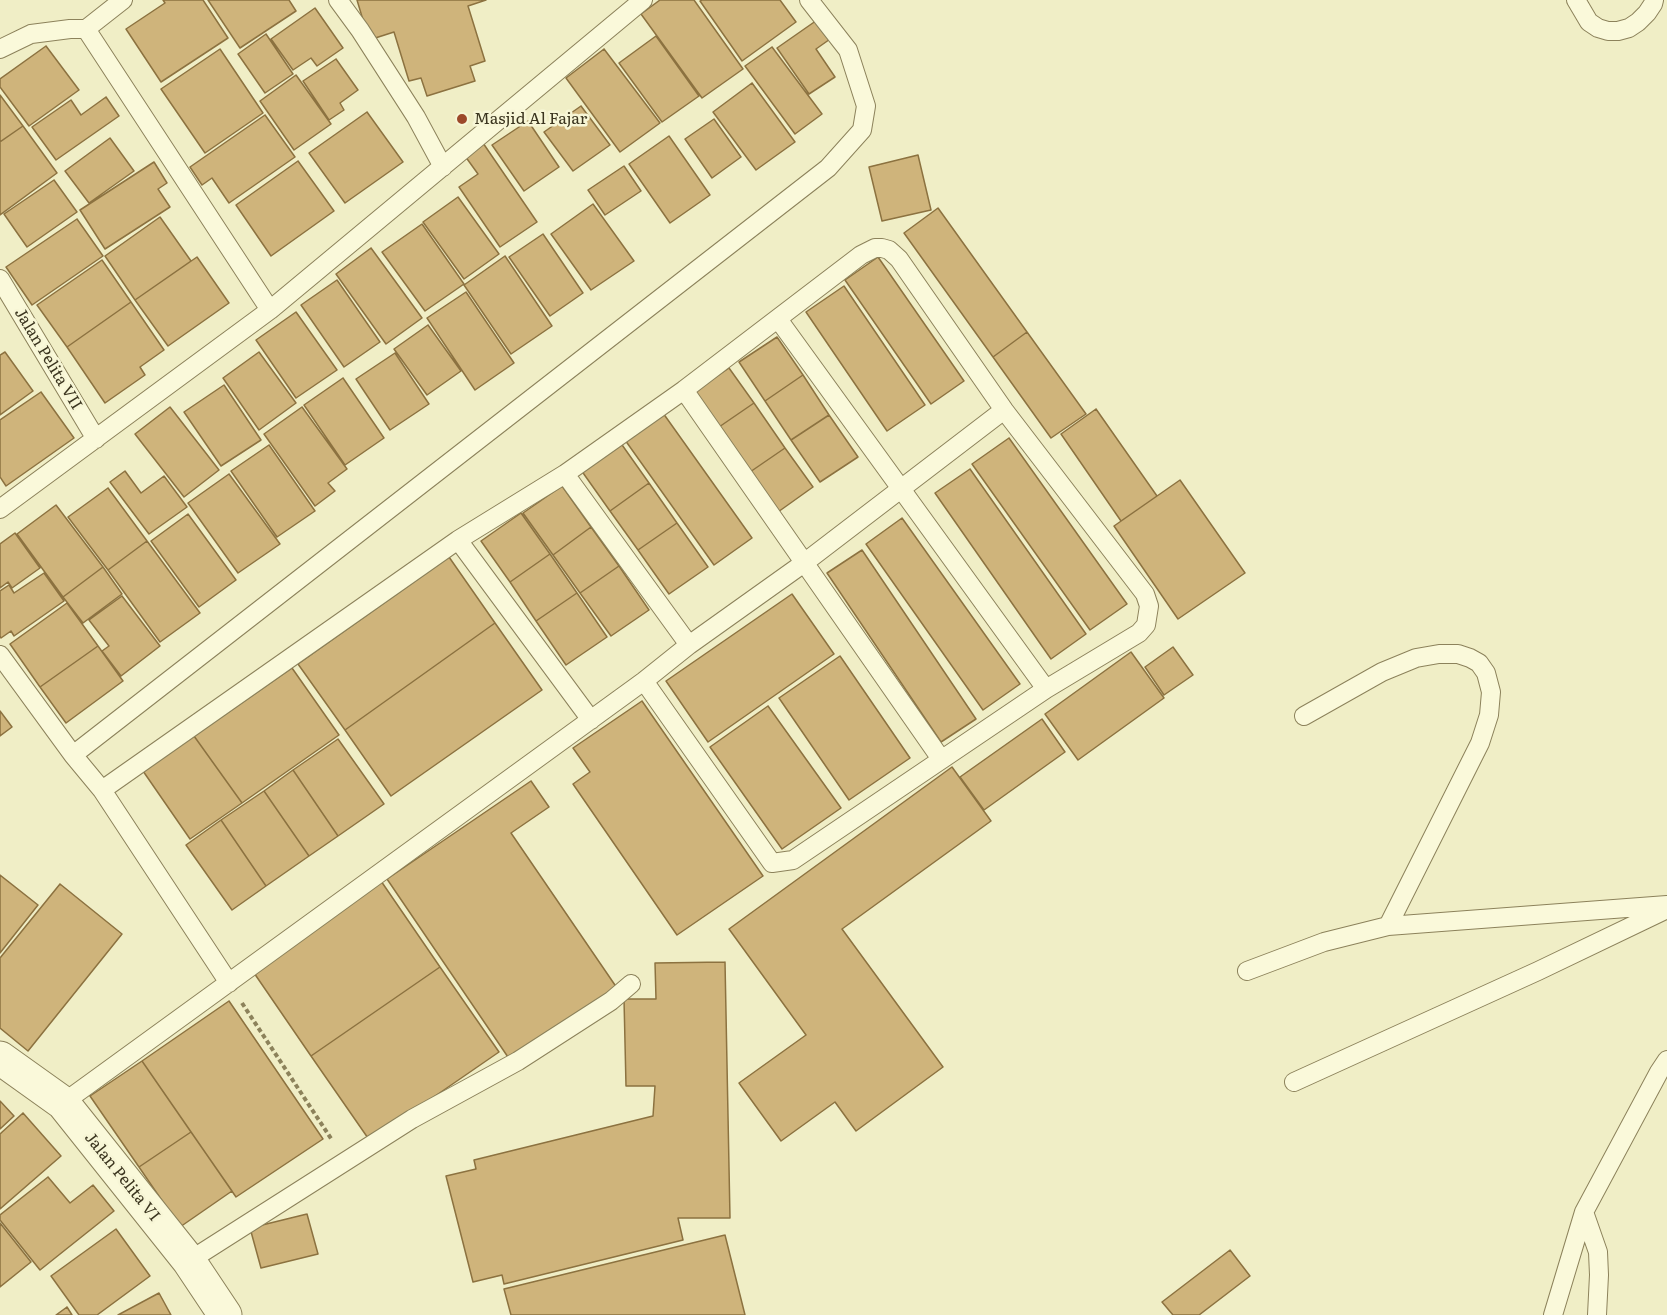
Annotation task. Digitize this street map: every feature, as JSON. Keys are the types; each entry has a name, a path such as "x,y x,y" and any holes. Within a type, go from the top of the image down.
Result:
{"street":[{"name":"Jalan Pelita VI","path":"0,1058 63,1103 189,1261 225,1315"}],"lane":[{"path":"0,49 31,34 86,29 123,0"},
{"path":"338,0 416,117 443,166"},
{"path":"0,509 270,310 643,0"},
{"path":"73,755 828,168 862,130 866,106 848,50 808,0"},
{"path":"1576,0 1589,22 1608,31 1629,28 1638,22 1647,13 1654,0"},
{"path":"86,29 270,310"},
{"path":"102,790 458,540 565,474 684,390 868,251 882,248 889,250 898,259 1004,410 1145,594 1149,606 1146,625 1139,633 1046,689 793,860 772,863 644,681"},
{"name":"Jalan Pelita VII","path":"0,279 96,439"},
{"path":"778,320 1046,689"},
{"path":"684,390 941,759"},
{"path":"63,1103 644,681 689,645 804,563 1004,410"},
{"path":"565,474 689,645"},
{"path":"458,540 591,720"},
{"path":"1304,716 1382,672 1416,658 1439,654 1458,654 1479,663 1486,673 1491,692 1489,715 1480,743 1388,926"},
{"path":"0,655 73,755 102,790 229,983"},
{"path":"1247,971 1324,942 1388,926 1667,907"},
{"path":"1294,1082 1538,971 1667,907"},
{"path":"189,1261 412,1119 518,1061 611,1000 631,984"},
{"path":"1552,1315 1584,1212 1667,1060"},
{"path":"1584,1212 1598,1252 1597,1315"}],"path":[{"path":"229,983 346,1161"}],"building":[{"path":"163,0 203,0 228,38 161,82 126,29 165,3"},
{"path":"208,0 289,0 296,11 240,48"},
{"path":"357,0 486,0 468,6 485,61 470,66 475,81 427,96 421,78 409,81 394,32 369,40"},
{"path":"660,0 694,0 743,69 702,98 641,14"},
{"path":"780,0 796,22 742,61 700,1"},
{"path":"315,8 343,48 317,66 311,58 293,70 271,39"},
{"path":"820,18 833,37 816,49 835,77 809,94 777,48"},
{"path":"266,34 293,74 265,93 238,54"},
{"path":"656,36 699,96 662,122 619,63"},
{"path":"46,46 79,90 29,126 0,87 0,79"},
{"path":"772,47 822,114 795,134 745,66"},
{"path":"220,49 263,113 205,153 161,89"},
{"path":"604,49 660,123 620,152 566,78"},
{"path":"336,59 358,90 340,103 344,110 329,120 303,81"},
{"path":"296,75 331,124 294,150 260,101"},
{"path":"752,83 795,142 756,170 713,112"},
{"path":"0,95 23,126 0,142"},
{"path":"106,97 119,116 56,160 32,127 71,100 81,115"},
{"path":"581,106 610,145 573,171 544,132"},
{"path":"367,112 403,162 345,203 309,153"},
{"path":"265,115 295,157 229,203 212,178 202,185 190,167"},
{"path":"714,119 741,157 712,178 685,139"},
{"path":"528,121 559,167 524,191 492,145"},
{"path":"23,126 57,173 0,215 0,142"},
{"path":"669,136 710,195 670,223 629,164"},
{"path":"110,138 134,171 89,203 65,171"},
{"path":"483,143 537,222 500,247 459,187 478,174 465,156"},
{"path":"918,155 931,210 882,221 869,167"},
{"path":"298,161 334,211 271,256 236,205"},
{"path":"154,162 167,183 158,189 170,207 105,249 80,210"},
{"path":"624,166 641,191 605,215 588,190"},
{"path":"54,180 77,212 27,247 4,214"},
{"path":"458,197 499,254 464,279 423,222"},
{"path":"593,204 634,261 591,290 551,234"},
{"path":"938,208 1027,332 993,357 904,233"},
{"path":"160,217 191,261 135,300 105,256"},
{"path":"77,219 103,256 32,305 6,267"},
{"path":"422,224 464,284 425,311 382,252"},
{"path":"543,234 583,293 550,316 509,257"},
{"path":"371,248 422,318 386,344 336,274"},
{"path":"505,256 552,326 511,354 464,285"},
{"path":"197,257 229,303 168,346 135,300"},
{"path":"878,257 964,381 931,404 845,280"},
{"path":"102,260 131,302 67,347 37,305"},
{"path":"337,280 380,342 344,367 301,305"},
{"path":"844,286 925,405 887,431 806,312"},
{"path":"466,292 514,363 475,390 427,318"},
{"path":"131,302 164,350 140,367 145,375 105,403 67,347"},
{"path":"296,312 337,370 296,398 256,340"},
{"path":"428,325 461,371 427,395 394,349"},
{"path":"1027,332 1086,414 1051,438 993,357"},
{"path":"777,337 803,375 765,401 739,362"},
{"path":"5,352 33,391 0,415 0,355"},
{"path":"259,352 296,403 259,430 223,378"},
{"path":"395,353 429,404 390,430 356,379"},
{"path":"729,368 754,403 719,427 694,392"},
{"path":"803,375 829,415 791,440 765,401"},
{"path":"343,378 384,438 345,465 304,405"},
{"path":"224,385 261,440 221,466 184,412"},
{"path":"41,392 74,438 6,486 0,477 0,420"},
{"path":"754,403 785,448 750,472 719,427"},
{"path":"170,407 219,470 184,497 135,434"},
{"path":"302,407 347,469 328,483 335,491 315,506 264,434"},
{"path":"1096,409 1157,496 1121,521 1061,434"},
{"path":"663,413 752,538 714,565 625,440"},
{"path":"829,415 858,457 820,482 791,440"},
{"path":"1009,438 1127,604 1090,630 972,464"},
{"path":"620,442 649,483 610,511 581,470"},
{"path":"269,445 315,511 277,537 231,471"},
{"path":"785,448 813,487 778,512 750,472"},
{"path":"970,469 1086,634 1051,659 935,493"},
{"path":"125,471 141,493 164,476 187,507 149,534 110,482"},
{"path":"229,474 280,544 238,573 188,503"},
{"path":"1180,480 1245,573 1178,619 1114,526"},
{"path":"649,483 677,523 638,550 610,511"},
{"path":"562,486 591,527 553,555 523,513"},
{"path":"108,488 147,541 108,570 68,517"},
{"path":"56,505 103,567 63,597 17,534"},
{"path":"521,513 550,554 510,582 481,541"},
{"path":"188,514 236,580 199,607 151,541"},
{"path":"902,518 1020,684 983,710 866,544"},
{"path":"677,523 708,567 669,594 638,550"},
{"path":"591,527 619,566 580,593 553,555"},
{"path":"15,533 40,568 12,588 8,582 0,588 0,544"},
{"path":"147,541 200,613 160,642 108,570"},
{"path":"862,550 976,719 941,742 827,573"},
{"path":"550,554 577,593 536,621 510,582"},
{"path":"449,557 495,623 345,730 298,664"},
{"path":"619,566 649,610 611,636 580,593"},
{"path":"103,567 122,594 83,623 63,597"},
{"path":"44,573 64,601 14,636 11,631 1,638 0,591 9,585 14,593"},
{"path":"577,593 607,637 566,665 536,621"},
{"path":"792,594 834,654 708,742 666,681"},
{"path":"122,596 160,646 121,676 102,651 109,646 89,620"},
{"path":"67,603 98,646 40,687 10,644"},
{"path":"495,623 542,690 391,796 345,730"},
{"path":"98,646 123,681 66,723 40,687"},
{"path":"1173,647 1193,675 1164,695 1145,667"},
{"path":"1131,652 1164,698 1078,760 1045,714"},
{"path":"840,656 910,758 849,800 779,698"},
{"path":"292,668 339,735 242,803 194,736"},
{"path":"642,701 763,876 677,935 573,784 590,772 573,748"},
{"path":"768,706 841,808 782,849 710,747"},
{"path":"0,711 12,727 0,736"},
{"path":"1042,719 1065,752 984,810 960,777"},
{"path":"194,736 242,803 190,839 143,771"},
{"path":"338,739 384,804 338,836 293,770"},
{"path":"952,767 991,821 842,929 943,1067 856,1131 835,1102 781,1141 739,1083 806,1035 729,929"},
{"path":"293,770 338,836 309,856 264,791"},
{"path":"531,781 549,807 511,833 617,988 510,1060 387,879"},
{"path":"264,791 309,856 266,886 221,820"},
{"path":"221,820 266,886 232,910 186,845"},
{"path":"0,875 38,905 0,953"},
{"path":"381,881 440,967 311,1056 252,970"},
{"path":"60,884 122,934 28,1051 0,1028 0,958"},
{"path":"725,962 730,1218 678,1218 683,1240 504,1284 502,1275 473,1282 446,1176 476,1169 474,1160 653,1116 655,1086 626,1086 624,999 656,999 655,963"},
{"path":"440,967 499,1052 370,1141 311,1056"},
{"path":"229,1001 323,1139 236,1197 142,1061"},
{"path":"142,1061 191,1132 139,1167 90,1096"},
{"path":"0,1101 14,1116 0,1129"},
{"path":"23,1113 61,1156 0,1209 0,1134"},
{"path":"191,1132 232,1191 180,1227 139,1167"},
{"path":"48,1177 70,1203 93,1185 114,1211 40,1270 0,1220 0,1215"},
{"path":"307,1214 318,1254 261,1268 250,1228"},
{"path":"0,1223 31,1262 0,1287"},
{"path":"116,1229 150,1276 97,1315 79,1315 51,1276"},
{"path":"725,1235 745,1315 511,1315 504,1289"},
{"path":"1230,1250 1250,1276 1199,1315 1173,1315 1162,1302"},
{"path":"159,1293 171,1315 118,1315"},
{"path":"67,1307 72,1315 56,1315"}],"place":[{"name":"Masjid Al Fajar","path":"462,119"}]}
